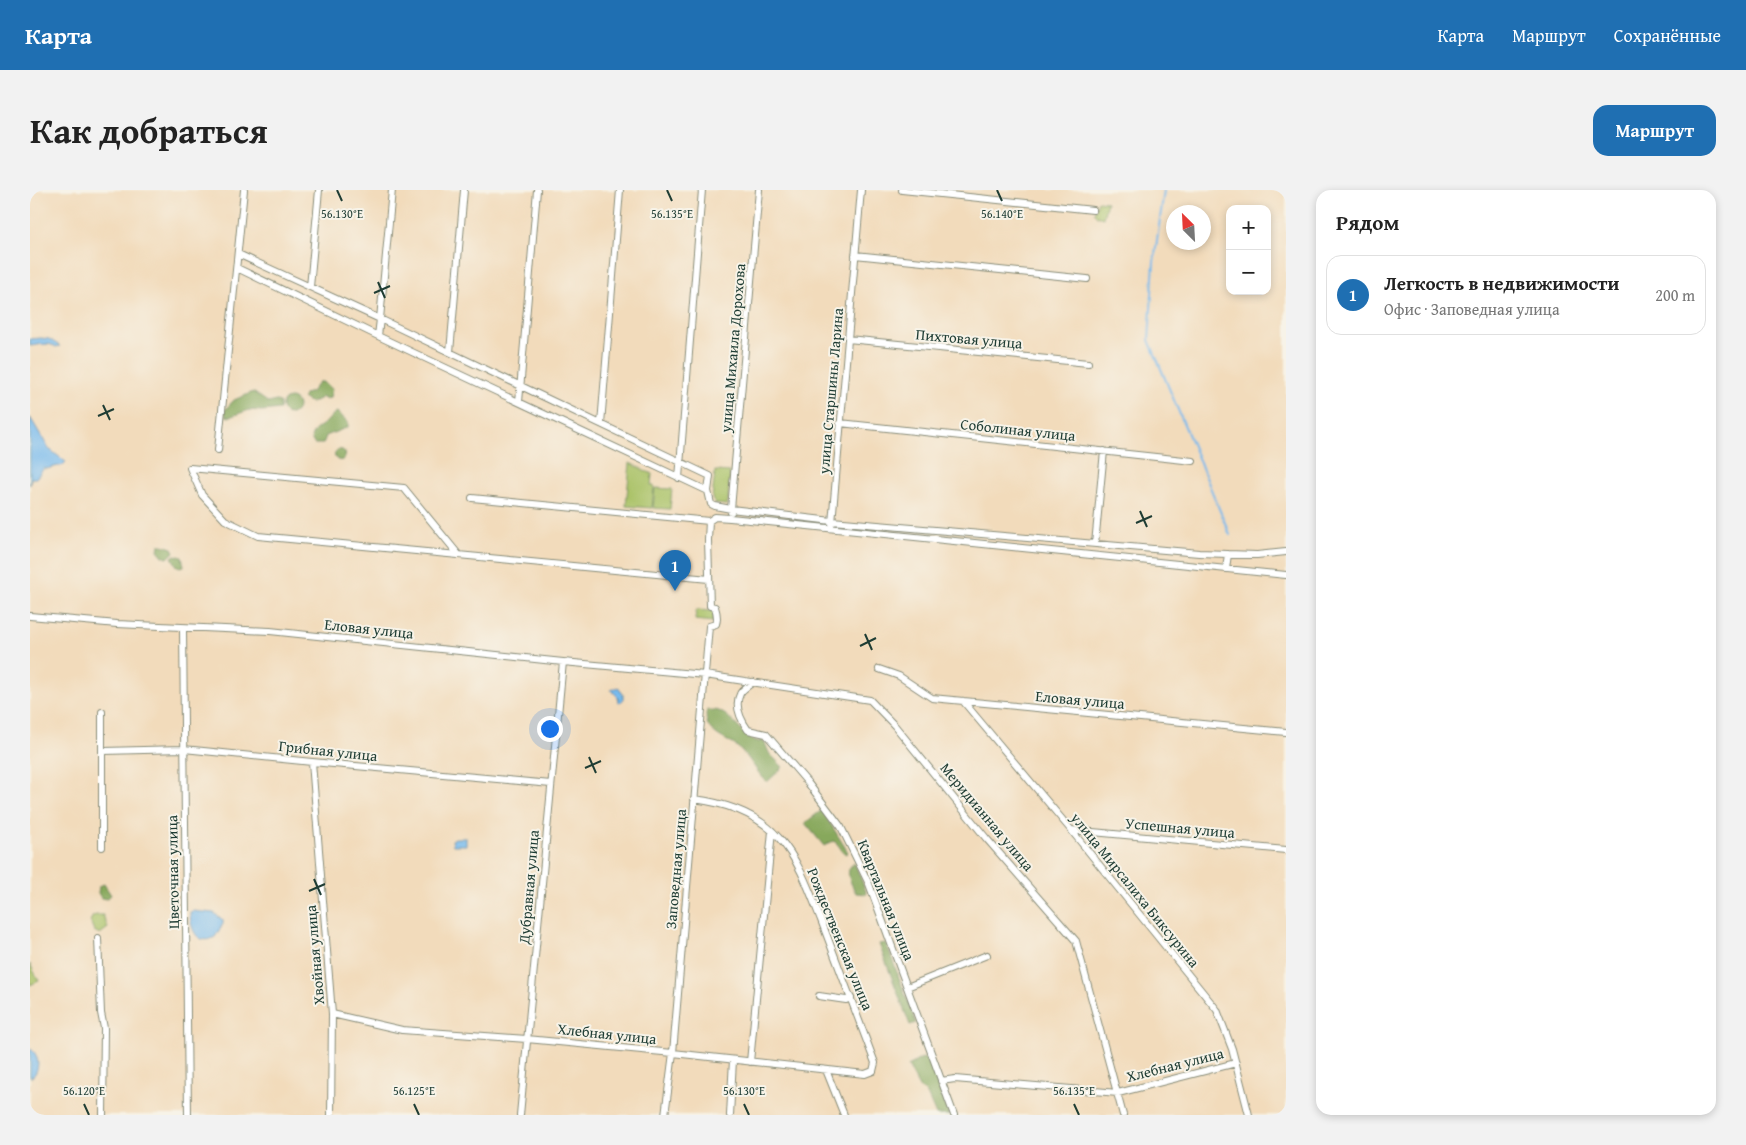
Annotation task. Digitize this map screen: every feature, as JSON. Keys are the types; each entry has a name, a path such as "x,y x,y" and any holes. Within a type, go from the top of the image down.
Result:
{"street":[{"path":"218,450 244,190"},
{"path":"310,287 319,190"},
{"path":"378,336 392,190"},
{"path":"450,352 464,190"},
{"path":"519,402 537,190"},
{"path":"601,424 620,190"},
{"path":"679,478 702,190"},
{"name":"улица Михаила Дорохова","path":"730,518 759,190"},
{"name":"улица Старшины Ларина","path":"831,529 861,190"},
{"path":"902,190 1093,210"},
{"path":"238,254 380,319 710,476 708,491 710,504 715,506 832,520 1199,553 1257,555 1286,552"},
{"path":"855,255 1087,279"},
{"path":"236,268 708,491"},
{"name":"Пихтовая улица","path":"848,340 1088,363"},
{"name":"Соболиная улица","path":"840,424 1194,461"},
{"path":"1095,544 1104,452"},
{"path":"458,554 404,488 190,468 202,495 225,520 258,536 709,579 709,521"},
{"path":"472,498 709,521 715,517 730,518 1286,574"},
{"path":"1226,569 1228,554"},
{"name":"Заповедная улица","path":"666,1115 673,1053 709,626 716,624 717,613 715,607 710,606 709,579"},
{"name":"Еловая улица","path":"30,616 117,624 270,631 705,675"},
{"name":"Цветочная улица","path":"183,628 188,1115"},
{"name":"Дубравная улица","path":"520,1115 563,662"},
{"name":"Еловая улица","path":"879,669 899,676 932,698 1286,732"},
{"name":"Меридианная улица","path":"705,675 870,700 895,726 986,838 1076,941 1123,1115"},
{"name":"Квартальная улица","path":"752,682 740,693 738,702 741,719 748,730 766,734 808,783 841,827 869,884 941,1081"},
{"name":"улица Мирсалиха Биксурина","path":"963,701 1071,830 1217,1010 1236,1063 1249,1115"},
{"path":"102,712 102,847"},
{"name":"Грибная улица","path":"103,751 184,749 550,784"},
{"name":"Хвойная улица","path":"312,762 332,1014 331,1115"},
{"name":"Рождественская улица","path":"694,799 718,802 737,810 772,831 789,850 810,894 875,1063"},
{"name":"Успешная улица","path":"1071,830 1286,850"},
{"path":"750,1062 772,831"},
{"path":"98,938 101,1013 104,1028 103,1115"},
{"path":"907,987 987,955"},
{"path":"819,996 846,1000 851,998"},
{"name":"Хлебная улица","path":"332,1014 402,1030 527,1039 865,1074 873,1071 875,1063"},
{"path":"730,1115 733,1060"},
{"name":"Хлебная улица","path":"941,1081 955,1079 1118,1093 1236,1063"},
{"path":"826,1070 844,1115"},
{"path":"941,1081 954,1115"}],"green space":[{"path":"1098,201 1107,202 1103,218 1094,213"},
{"path":"319,382 323,382 332,389 330,398 326,399 323,397 311,403 303,398 305,394 311,392"},
{"path":"253,392 269,403 280,402 280,409 249,410 229,417 226,416 224,411 234,400"},
{"path":"290,398 298,406 290,414 282,406"},
{"path":"337,412 348,422 348,427 326,436 323,444 314,444 311,438 313,433"},
{"path":"340,449 346,455 340,461 334,455"},
{"path":"630,463 652,474 651,486 654,486 652,508 626,506"},
{"path":"715,471 730,472 727,505 715,504 712,499"},
{"path":"655,488 672,489 670,509 653,508"},
{"path":"159,545 172,548 174,552 168,558 164,557 158,550"},
{"path":"175,555 182,557 184,566 177,566 172,557"},
{"path":"696,610 714,611 713,622 695,620"},
{"path":"707,710 715,710 725,714 749,737 760,742 761,739 769,753 783,767 767,782 742,751 712,730 706,718"},
{"path":"822,810 848,852 846,854 833,841 824,846 805,823"},
{"path":"854,863 867,894 856,893 850,881 848,873"},
{"path":"104,884 111,895 106,899 101,898 98,893 99,886"},
{"path":"103,915 108,928 100,934 94,931 90,921 93,916"},
{"path":"886,943 916,1023 910,1025 879,944"},
{"path":"30,964 39,981 30,985"},
{"path":"922,1058 929,1060 949,1115 936,1115 926,1092 920,1089 908,1066"}],"water":[{"path":"30,339 49,339 60,346 56,347 47,344 30,346"},
{"path":"30,417 49,449 66,462 63,465 44,468 36,478 31,478 30,485"},
{"path":"618,687 623,694 623,700 619,703 618,697 611,690"},
{"path":"455,838 466,838 466,845 453,845 452,840"},
{"path":"190,912 214,913 223,920 223,924 215,937 204,940 199,938 191,924"},
{"path":"30,1050 36,1055 38,1067 35,1074 30,1077"}],"waterway":[{"path":"1164,190 1154,262 1149,340 1230,535"}],"place":[{"name":"Легкость в недвижимости","path":"675,591"}]}
